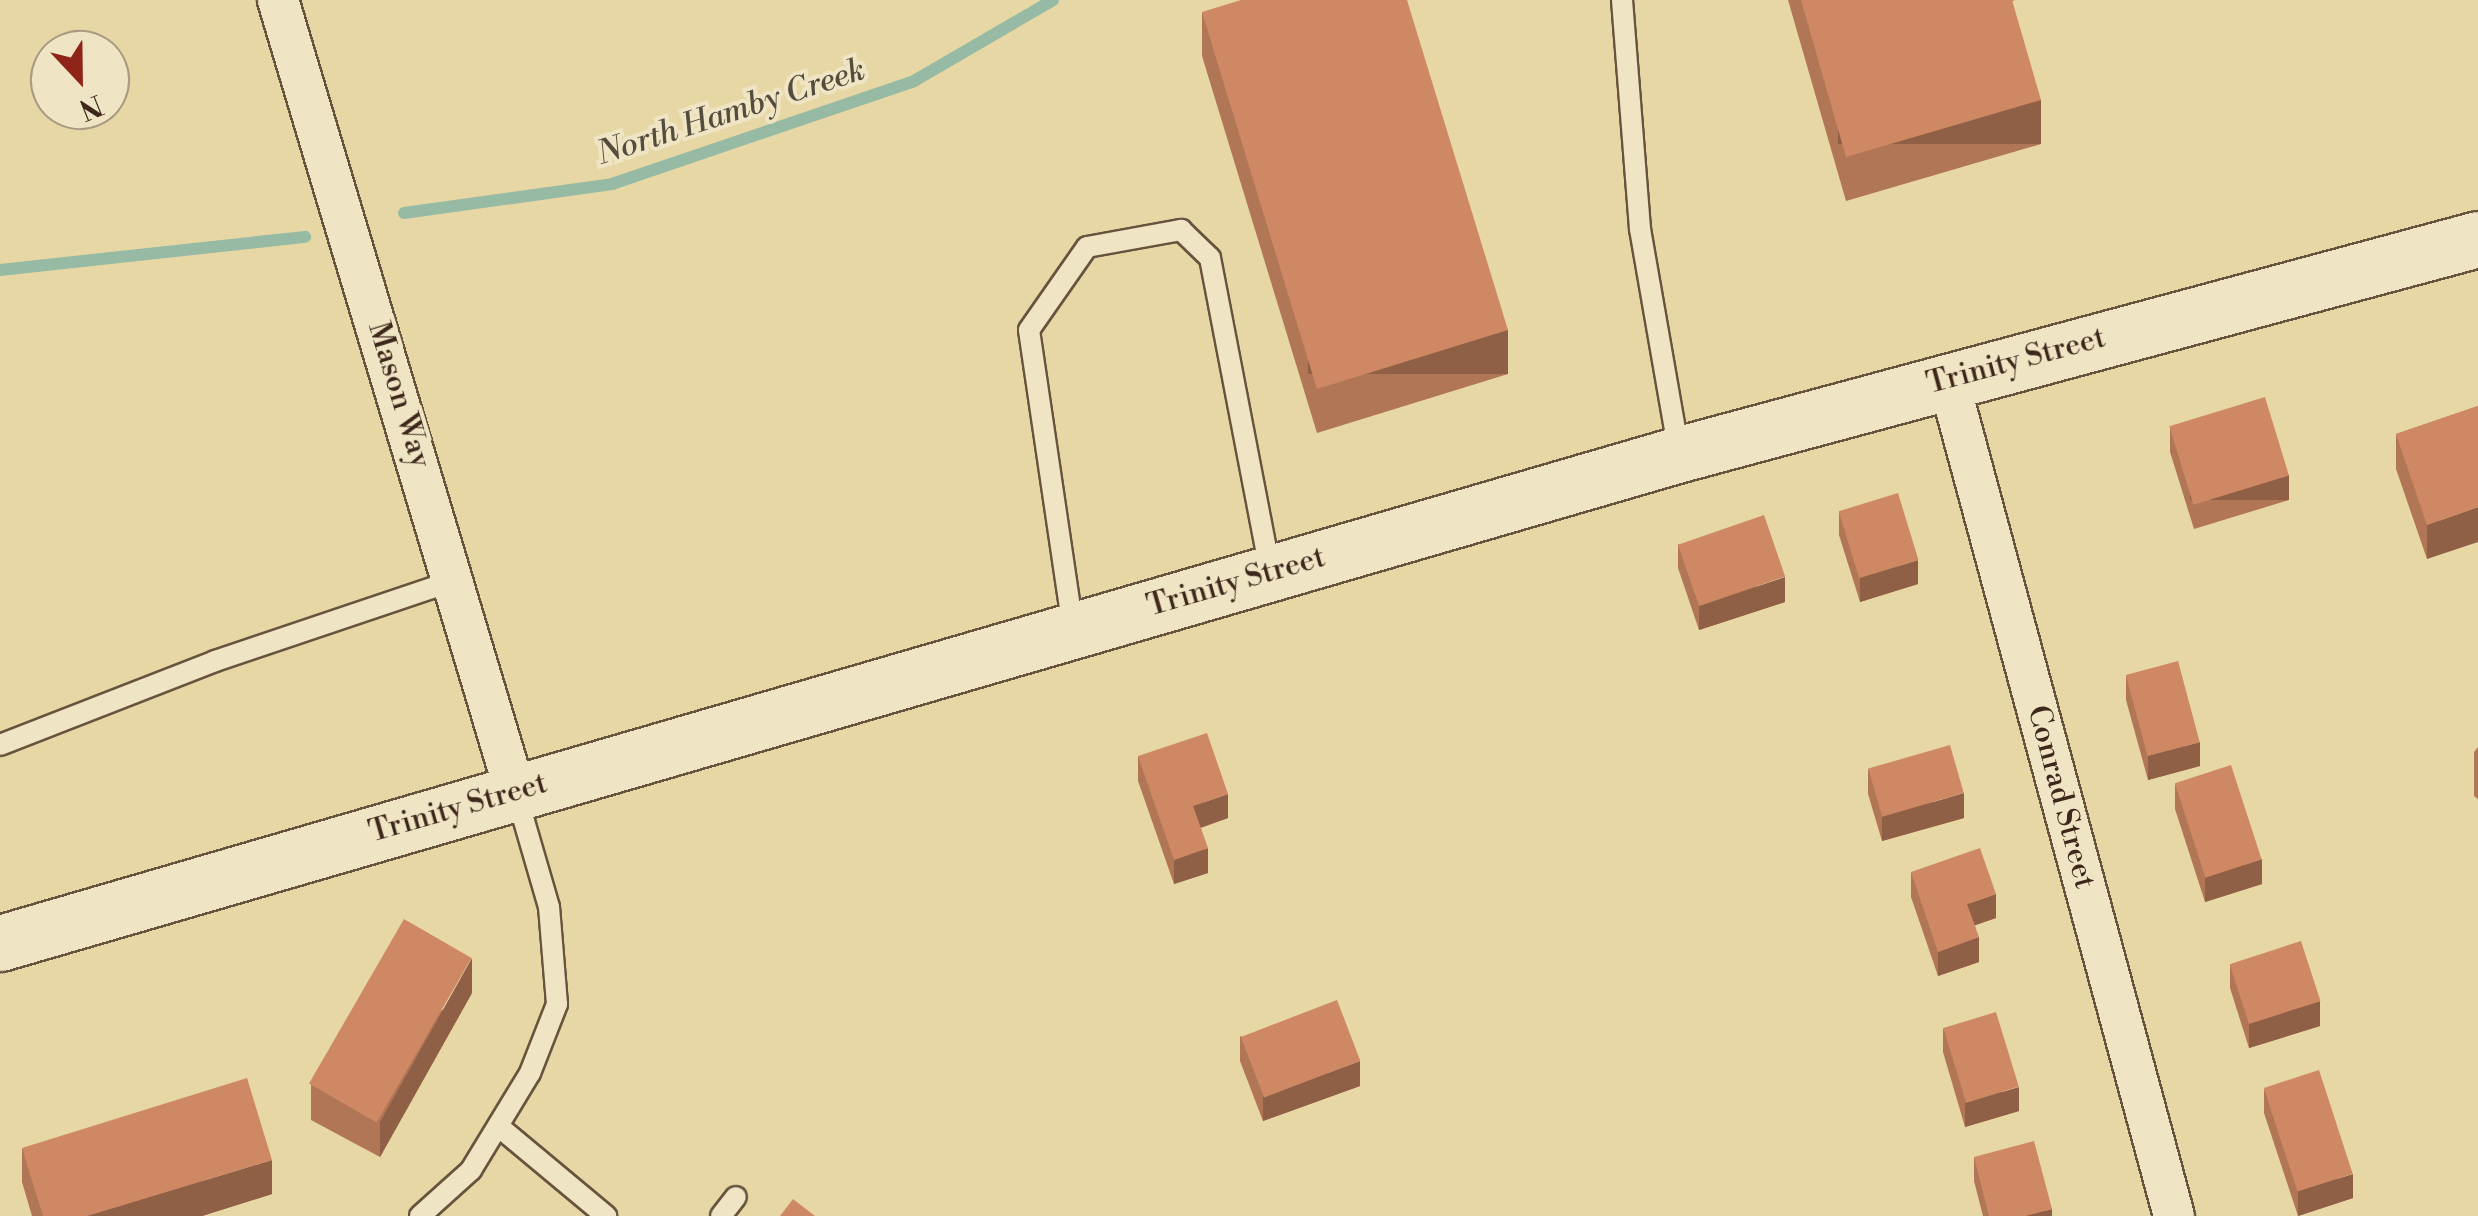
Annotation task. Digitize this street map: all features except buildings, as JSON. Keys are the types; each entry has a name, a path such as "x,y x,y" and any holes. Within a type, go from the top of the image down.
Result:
{"street":[{"name":"Mason Way","path":"278,0 456,580 515,791"},
{"name":"Trinity Street","path":"0,943 1680,454 2478,239"},
{"name":"Conrad Street","path":"1948,379 2174,1216"}],"lane":[{"path":"1622,0 1640,229 1680,454"},
{"path":"1073,630 1028,330 1087,247 1182,230 1210,258 1270,572"},
{"path":"0,745 215,661 456,580"},
{"path":"420,1216 470,1170 530,1074 557,1004 549,907 515,791"},
{"path":"498,1126 606,1216"},
{"path":"721,1216 736,1197"}],"waterway":[{"name":"North Hamby Creek","path":"404,213 612,184 914,81 1053,0"},
{"name":"North Hamby Creek","path":"0,270 305,237"}]}
